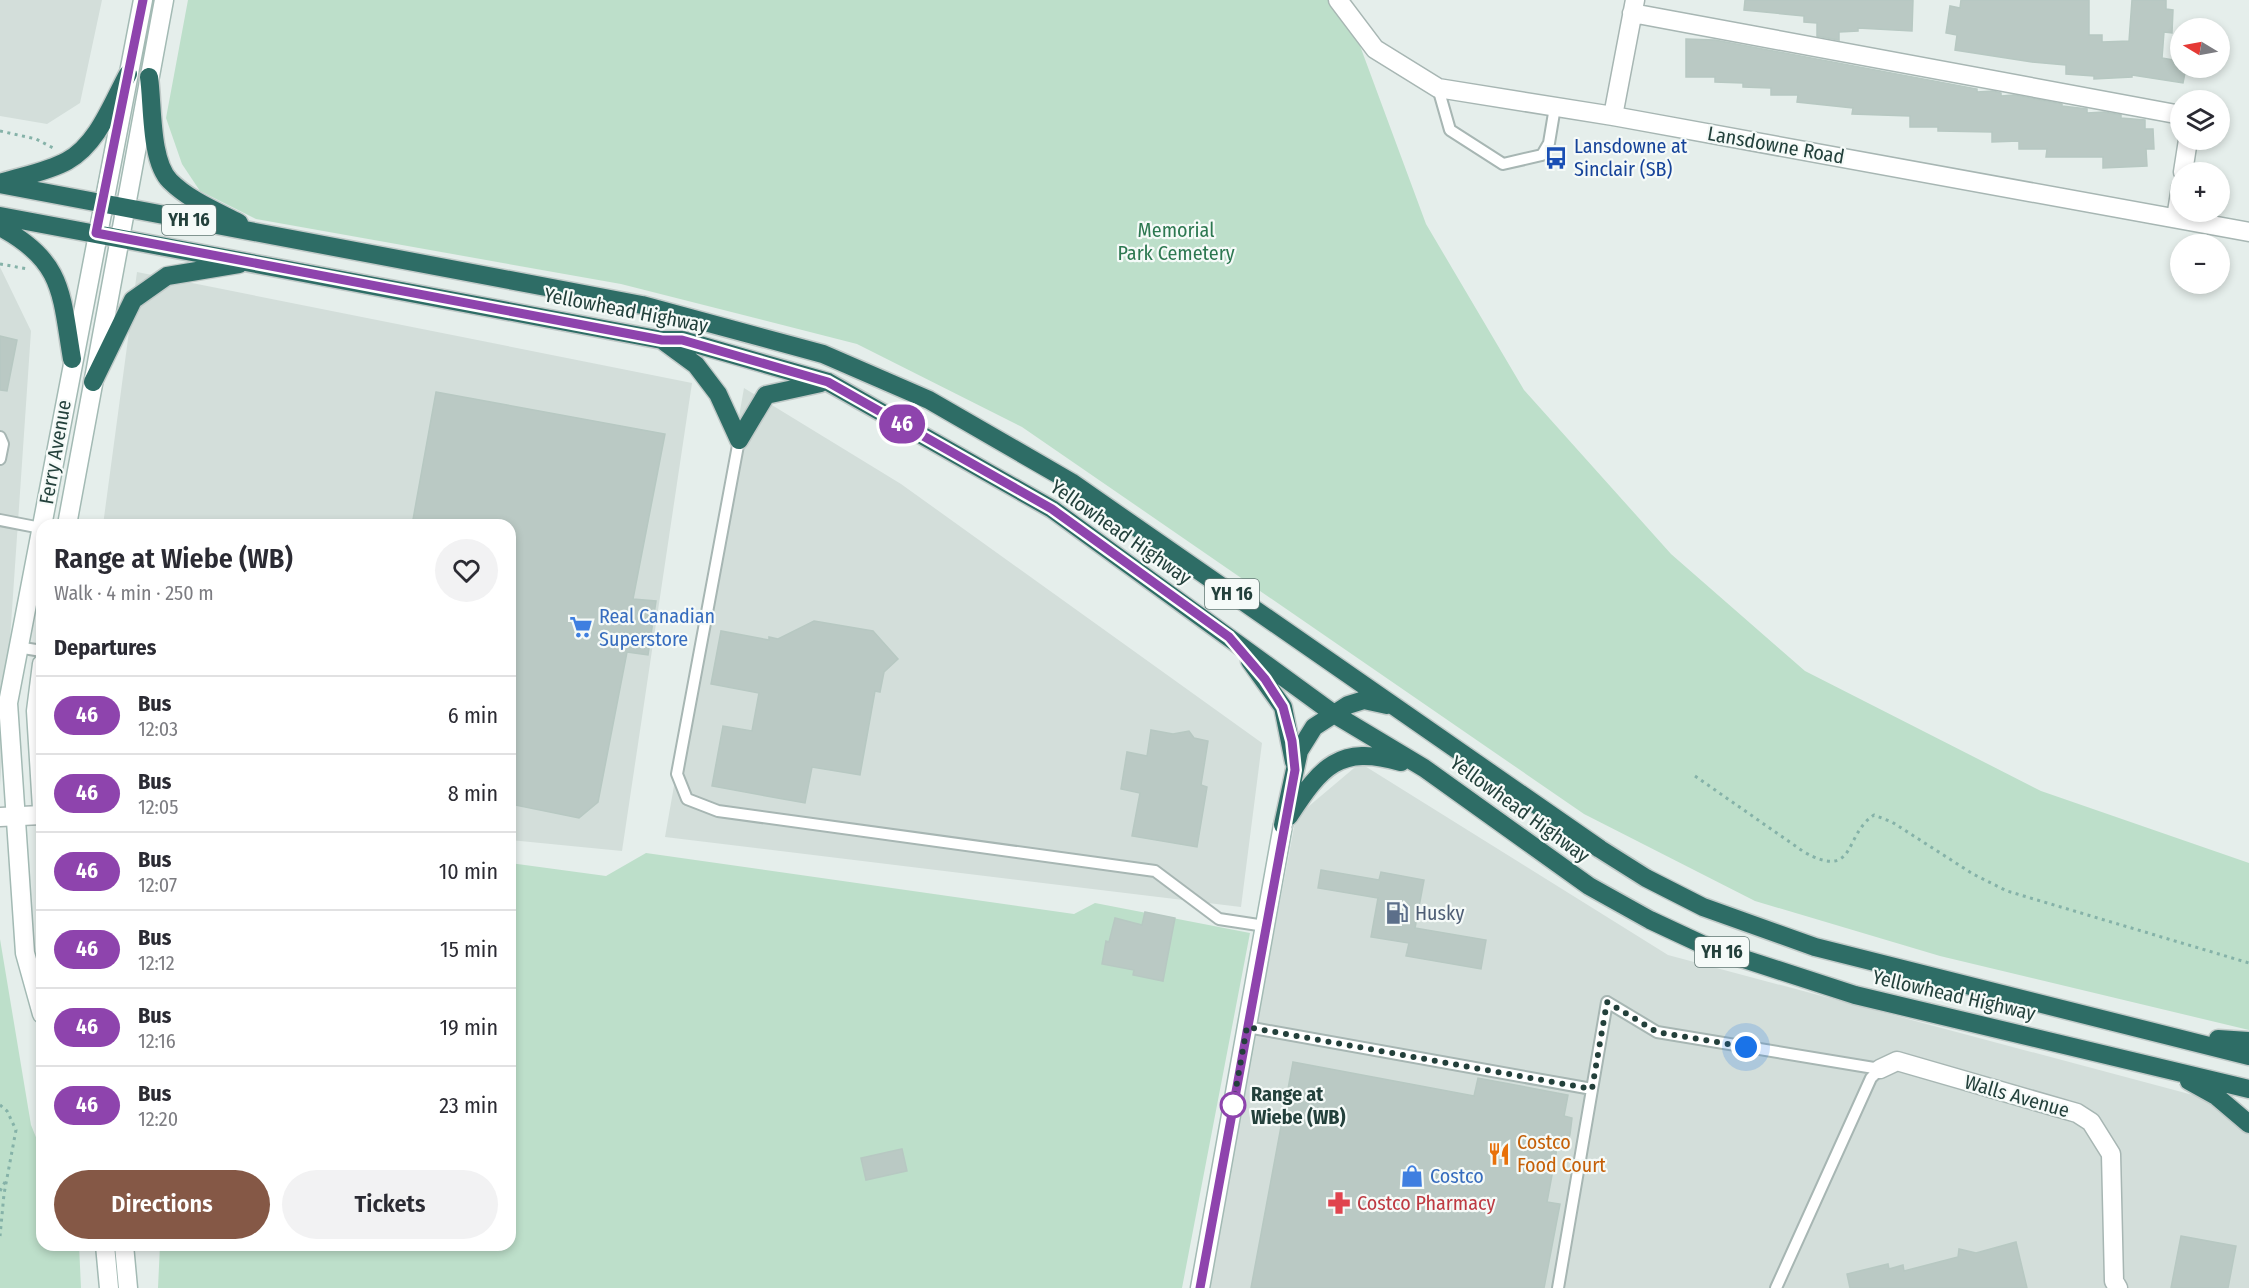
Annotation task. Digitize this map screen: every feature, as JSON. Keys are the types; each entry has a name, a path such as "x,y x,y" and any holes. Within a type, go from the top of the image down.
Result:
{"highway":[{"path":"0,183 66,162 89,142 128,74"},
{"path":"149,77 157,156 169,180 184,193 253,232"},
{"name":"Yellowhead Highway","path":"0,183 642,305 823,354 929,400 1071,482 1600,849 1646,878 1703,907 1752,926 1848,956 2249,1056"},
{"name":"Yellowhead Highway","path":"0,216 252,261 662,340 682,340 828,382 1052,509 1334,714 1424,768 1589,886 1650,920 1710,948 1855,995 2249,1089"},
{"path":"0,226 30,245 48,264 61,295 72,359"},
{"path":"93,382 133,300 167,276 252,261"},
{"path":"662,340 696,365 718,394 739,440"},
{"path":"739,440 766,395 787,388 828,382"},
{"path":"1229,637 1265,679 1283,707 1292,741 1295,770"},
{"path":"1283,825 1299,751 1314,727 1334,714 1364,700 1397,708"},
{"path":"1283,825 1314,778 1345,756 1378,755 1424,768"},
{"path":"2177,1037 2249,1041"},
{"path":"2163,1067 2216,1096 2249,1124"}],"street":[{"name":"Ferry Avenue","path":"43,519 142,0"},
{"name":"Ferry Avenue","path":"68,519 164,0"},
{"name":"Lansdowne Road","path":"1338,0 1375,49 1438,88 1613,116 2170,218"},
{"path":"1613,116 1634,7 2170,114"},
{"name":"Lansdowne Road","path":"2193,222 2249,232"},
{"name":"Ferry Avenue","path":"36,554 8,703 8,817 25,953 36,992"},
{"path":"8,817 36,815"},
{"path":"1200,1288 1283,825"},
{"name":"Walls Avenue","path":"1880,1069 1897,1061 2077,1113 2091,1122 2111,1154 2114,1281 2118,1288"},
{"path":"106,1251 109,1288"},
{"path":"125,1251 128,1288"}],"lane":[{"path":"1438,88 1450,130 1503,164 1542,155 1549,143 1555,107"},
{"path":"0,436 3,444 0,459"},
{"path":"739,440 677,774 687,799 718,811 1155,871 1220,919 1265,926"},
{"path":"0,520 36,527"},
{"path":"18,647 36,650"},
{"path":"1558,1288 1607,1002 1657,1032 1880,1069"},
{"path":"1247,1027 1592,1089"},
{"path":"1776,1288 1871,1078 1880,1069"}],"path":[{"path":"0,131 49,144 66,162"},
{"path":"1695,776 1804,852 1824,862 1835,863 1842,859 1868,819 1874,815 1882,817 1973,874 2007,891 2249,963"},
{"path":"0,1105 11,1117 16,1130 0,1236"},
{"path":"0,1191 7,1180"}],"shaded area":[{"path":"0,0 102,0 80,103 47,124 0,116"},
{"path":"0,267 31,331 0,786"},
{"path":"137,272 692,383 622,851 516,841 516,519 104,519"},
{"path":"744,388 901,484 1262,743 1241,907 665,837"},
{"path":"1360,763 1668,955 2249,1110 2249,1288 1207,1288 1296,817"}],"green space":[{"name":"Memorial Park Cemetery","path":"188,0 1331,0 1356,35 1426,224 1524,390 1671,554 1805,671 2041,791 2249,863 2249,1030 1940,956 1755,901 1584,814 1022,427 857,344 621,284 256,219 200,191 182,164 166,118"},
{"path":"646,853 1074,914 1095,903 1250,933 1182,1288 158,1288 160,1251 516,1251 516,864 606,876"},
{"path":"0,939 31,1125 36,1137 36,1251 79,1251 81,1288 0,1288"}],"building":[{"path":"1745,0 1913,0 1912,31 1858,28 1858,31 1839,32 1839,40 1817,36 1817,23 1804,22 1804,16 1744,10"},
{"path":"1961,0 2089,0 2089,35 2102,35 2102,42 2129,41 2132,0 2166,0 2166,9 2173,10 2173,18 2170,18 2170,33 2164,32 2162,58 2170,59 2170,78 2184,78 2183,83 2132,75 2132,77 2094,79 2094,76 2066,74 2066,65 1955,50 1957,35 1946,33 1950,6 1960,8"},
{"path":"1686,39 1715,40 1977,89 1977,92 1993,91 2001,93 2001,96 2014,95 2062,104 2062,106 2087,109 2087,113 2104,112 2121,115 2121,118 2145,120 2145,129 2153,129 2154,149 2146,149 2147,166 2103,168 2103,157 2046,157 2047,149 2019,149 2019,141 1992,142 1992,132 1938,131 1938,127 1910,127 1910,116 1852,114 1853,108 1797,102 1798,95 1771,95 1771,88 1743,87 1743,83 1715,82 1715,77 1686,77"},
{"path":"0,336 17,340 7,391 0,390"},
{"name":"Real Canadian Superstore","path":"436,392 665,434 633,599 656,601 648,655 627,652 598,802 579,818 516,805 516,519 413,519"},
{"path":"814,621 873,631 898,659 884,672 880,692 875,691 860,775 812,767 805,803 712,786 723,726 752,731 759,693 711,684 721,631 769,640 769,637 778,639"},
{"path":"1151,730 1173,734 1189,731 1194,738 1208,741 1201,785 1207,787 1197,847 1132,836 1140,793 1121,789 1127,752 1147,756"},
{"name":"Husky","path":"1321,870 1379,880 1381,872 1424,880 1415,928 1486,940 1481,969 1406,956 1409,943 1371,937 1378,898 1318,888"},
{"path":"1145,912 1175,918 1163,981 1133,975 1134,970 1102,964 1106,941 1109,942 1115,918 1142,925"},
{"name":"Costco","path":"1293,1062 1474,1096 1478,1078 1568,1095 1564,1116 1572,1118 1570,1134 1566,1149 1557,1148 1547,1202 1560,1204 1544,1288 1251,1288"},
{"path":"902,1149 907,1171 866,1180 861,1158"},
{"path":"2181,1236 2236,1246 2228,1288 2171,1288"},
{"path":"2016,1242 2027,1288 1850,1288 1847,1274 1888,1264 1889,1269 1903,1265 1904,1271 1958,1257 1959,1249 1976,1253"}],"bus line":[{"name":"46","path":"143,0 96,233 662,340 682,340 828,382 1052,509 1229,637 1265,679 1283,707 1292,741 1295,770 1283,825 1200,1288"}],"place":[{"name":"Lansdowne at Sinclair (SB)","path":"1556,158"},
{"name":"Real Canadian Superstore","path":"581,627"},
{"name":"Husky","path":"1397,913"},
{"name":"Range at Wiebe (WB)","path":"1233,1105"},
{"name":"Costco Food Court","path":"1499,1154"},
{"name":"Costco","path":"1412,1176"},
{"name":"Costco Pharmacy","path":"1339,1203"}],"route":[{"path":"1233,1105 1247,1027 1592,1089 1607,1002 1657,1032 1746,1047"}]}
